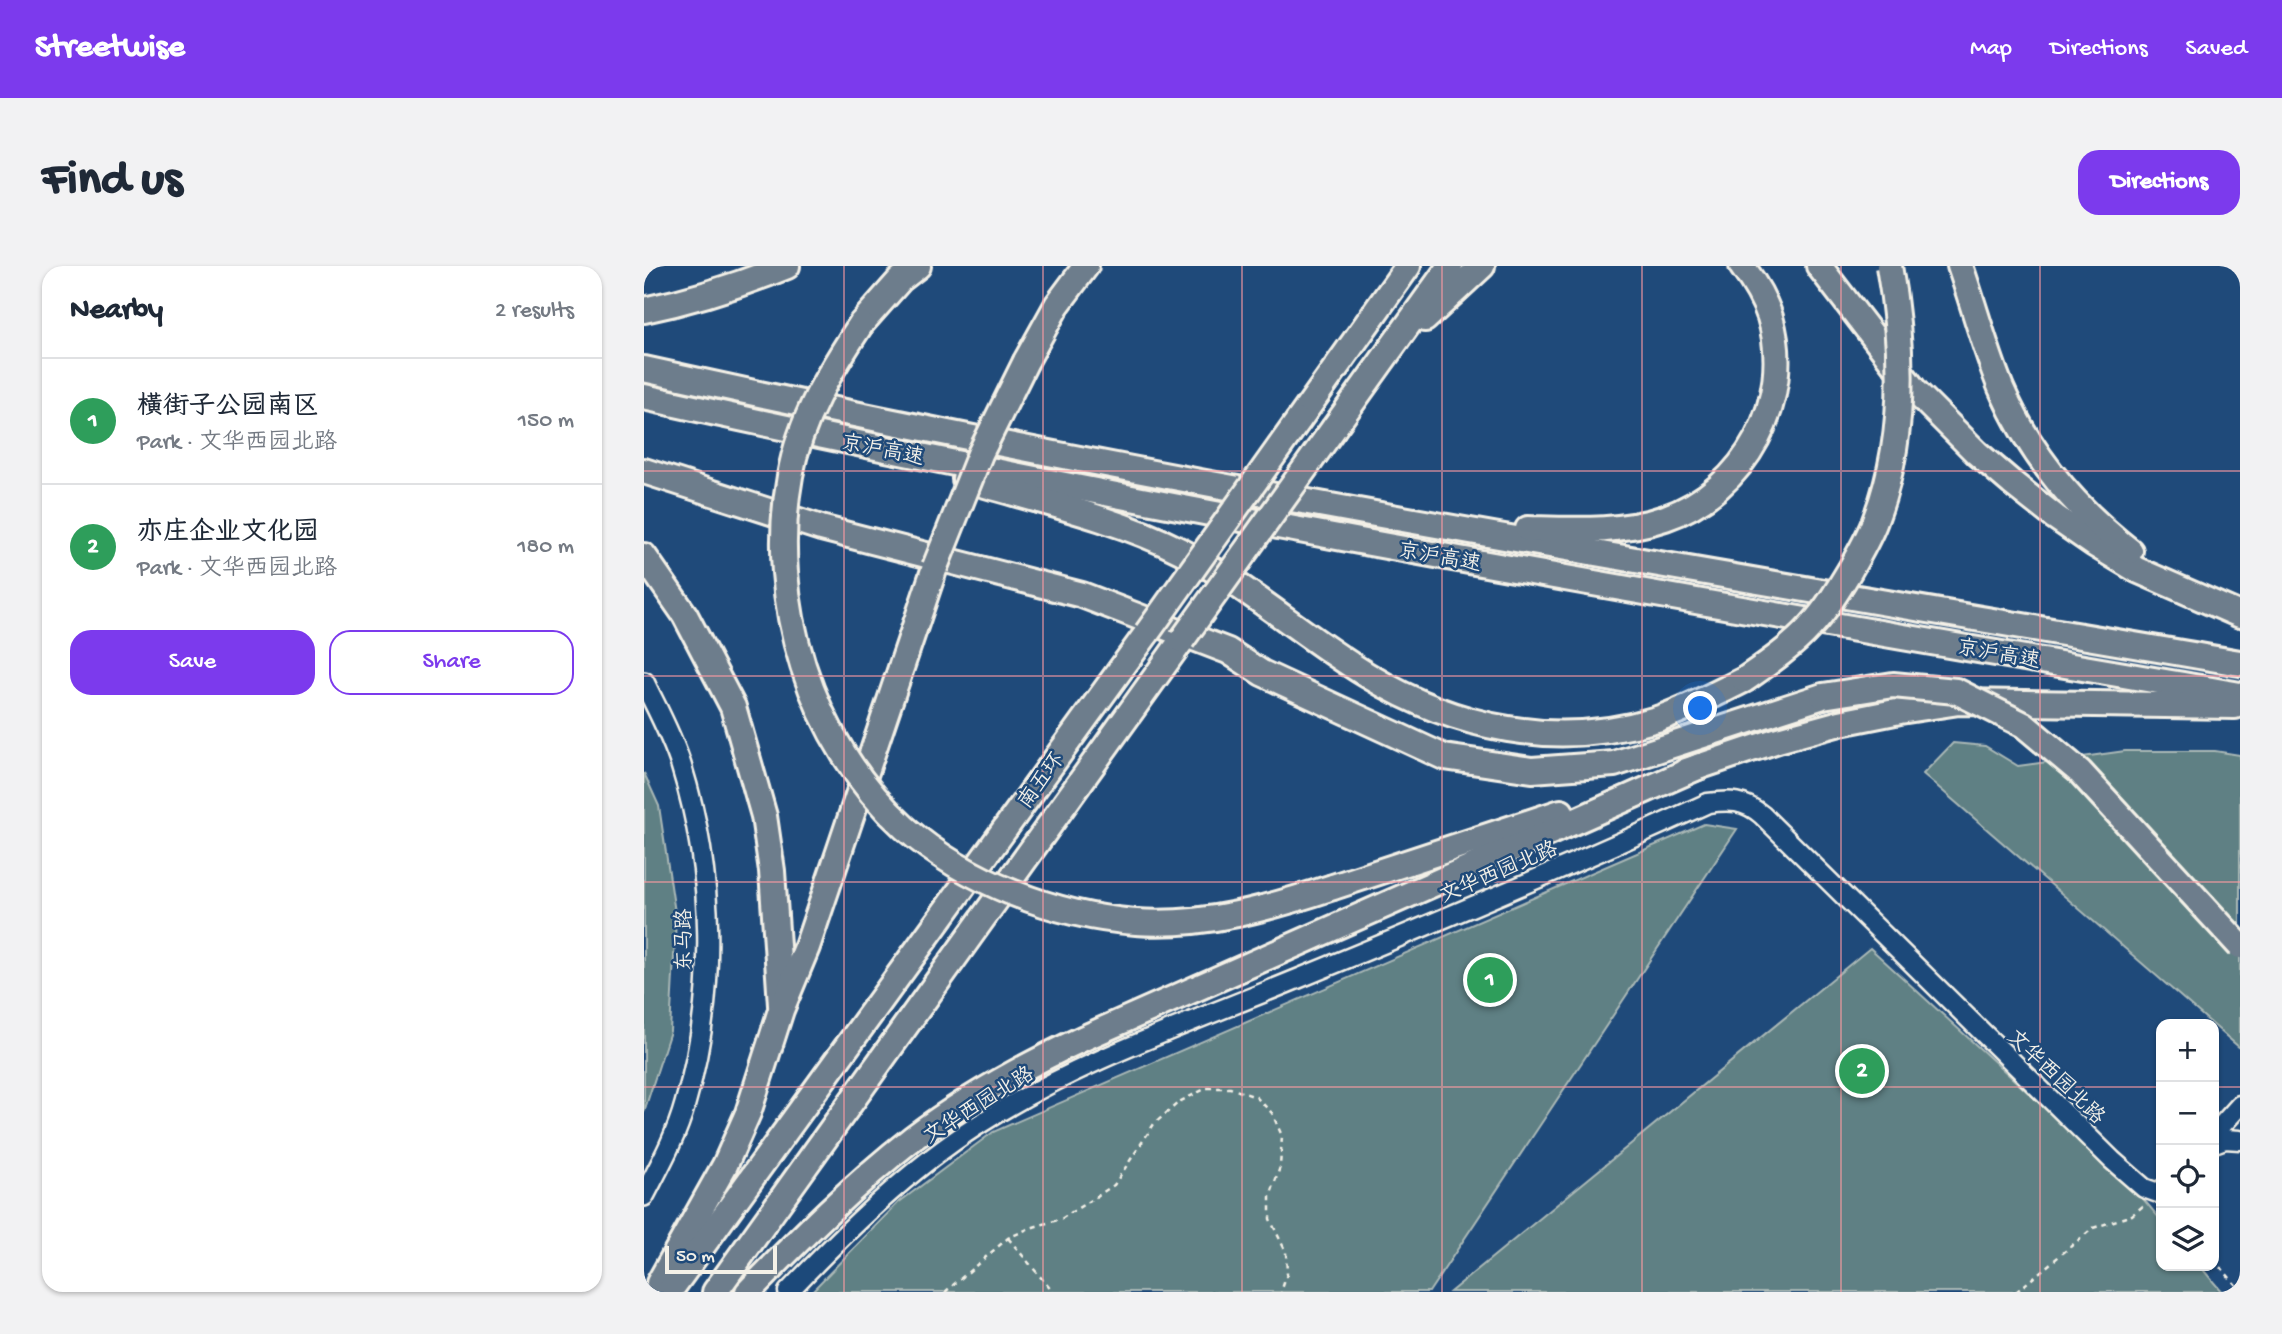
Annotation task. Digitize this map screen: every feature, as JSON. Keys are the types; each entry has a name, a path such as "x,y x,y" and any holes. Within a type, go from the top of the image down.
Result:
{"highway":[{"path":"644,310 727,289 787,266"},
{"path":"918,266 861,324 828,374 806,423 790,474 783,525 784,574 791,622 802,663 820,708 839,746 873,794 906,828 940,853 1019,897 1099,918 1137,923 1189,922 1282,904 1778,740 1900,710 1959,702 2240,706"},
{"path":"653,1292 702,1207 748,1113 781,1010 807,947 934,567 979,454 1057,305 1086,266"},
{"name":"南五环","path":"669,1292 1147,633 1408,266"},
{"path":"1385,356 1450,266"},
{"path":"1385,356 1482,266"},
{"path":"1450,528 1595,530 1632,526 1665,518 1691,507 1723,484 1743,462 1759,437 1768,415 1775,384 1776,350 1770,317 1756,285 1742,266"},
{"path":"1819,266 1915,391 1977,453 2055,517 2094,544 2137,570 2240,615"},
{"path":"844,441 1139,532 1181,551 1233,581 1366,674 1412,699 1517,732 1564,734 1605,730 1656,719 1696,704 1744,680 1780,655 1811,627 1838,590 1876,521 1895,451 1899,416 1897,339 1889,266"},
{"path":"1960,266 2001,388 2020,427 2048,467 2075,502 2107,533 2146,564 2204,599"},
{"name":"南五环","path":"715,1292 1385,356"},
{"name":"京沪高速","path":"644,369 849,415 1450,528 2240,663"},
{"name":"京沪高速","path":"644,397 844,441 1444,557 2240,695"},
{"path":"644,471 821,527 1082,595 1228,651 1273,679 1444,757 1532,770 1615,764 1823,696 1893,685 1956,691 2024,725 2080,772 2240,946"},
{"path":"644,556 685,615 733,707 764,816 772,871 781,1010"},
{"path":"748,1292 825,1215 905,1145 968,1100 1021,1067 1700,766"}],"main road":[{"name":"东马路","path":"644,682 680,764 693,814 702,863 708,954 704,1014 684,1107 667,1150 644,1196"}],"street":[{"name":"文华西园北路","path":"788,1292 847,1230 912,1173 978,1125 1041,1089 1122,1050 1473,907 1708,803 1727,800 1741,801 1762,815 2112,1160 2144,1188 2156,1191"},
{"path":"2219,1129 2240,1105"},
{"path":"2219,1141 2240,1140"}],"path":[{"path":"945,1292 1008,1238 1061,1219 1114,1185 1154,1124 1179,1102 1207,1088 1230,1088 1256,1097 1272,1113 1282,1136 1280,1167 1270,1197 1270,1219 1286,1252 1287,1274 1281,1292"},
{"path":"2015,1292 2093,1228 2132,1215 2156,1195"},
{"path":"1008,1238 1053,1292"},
{"path":"2219,1265 2240,1290"}],"green space":[{"path":"1953,743 1985,746 2018,766 2125,751 2215,751 2240,755 2240,1048 2219,1030 2219,1019 2206,1019 1923,774"},
{"path":"644,773 659,806 676,919 670,1031 644,1112"},
{"path":"1704,824 1737,829 1429,1292 811,1292 898,1203 993,1132"},
{"path":"1870,948 2139,1194 2156,1214 2156,1271 2204,1271 2222,1292 1450,1292"}],"place":[{"name":"横街子公园南区","path":"1490,980"},
{"name":"亦庄企业文化园","path":"1862,1071"}]}
